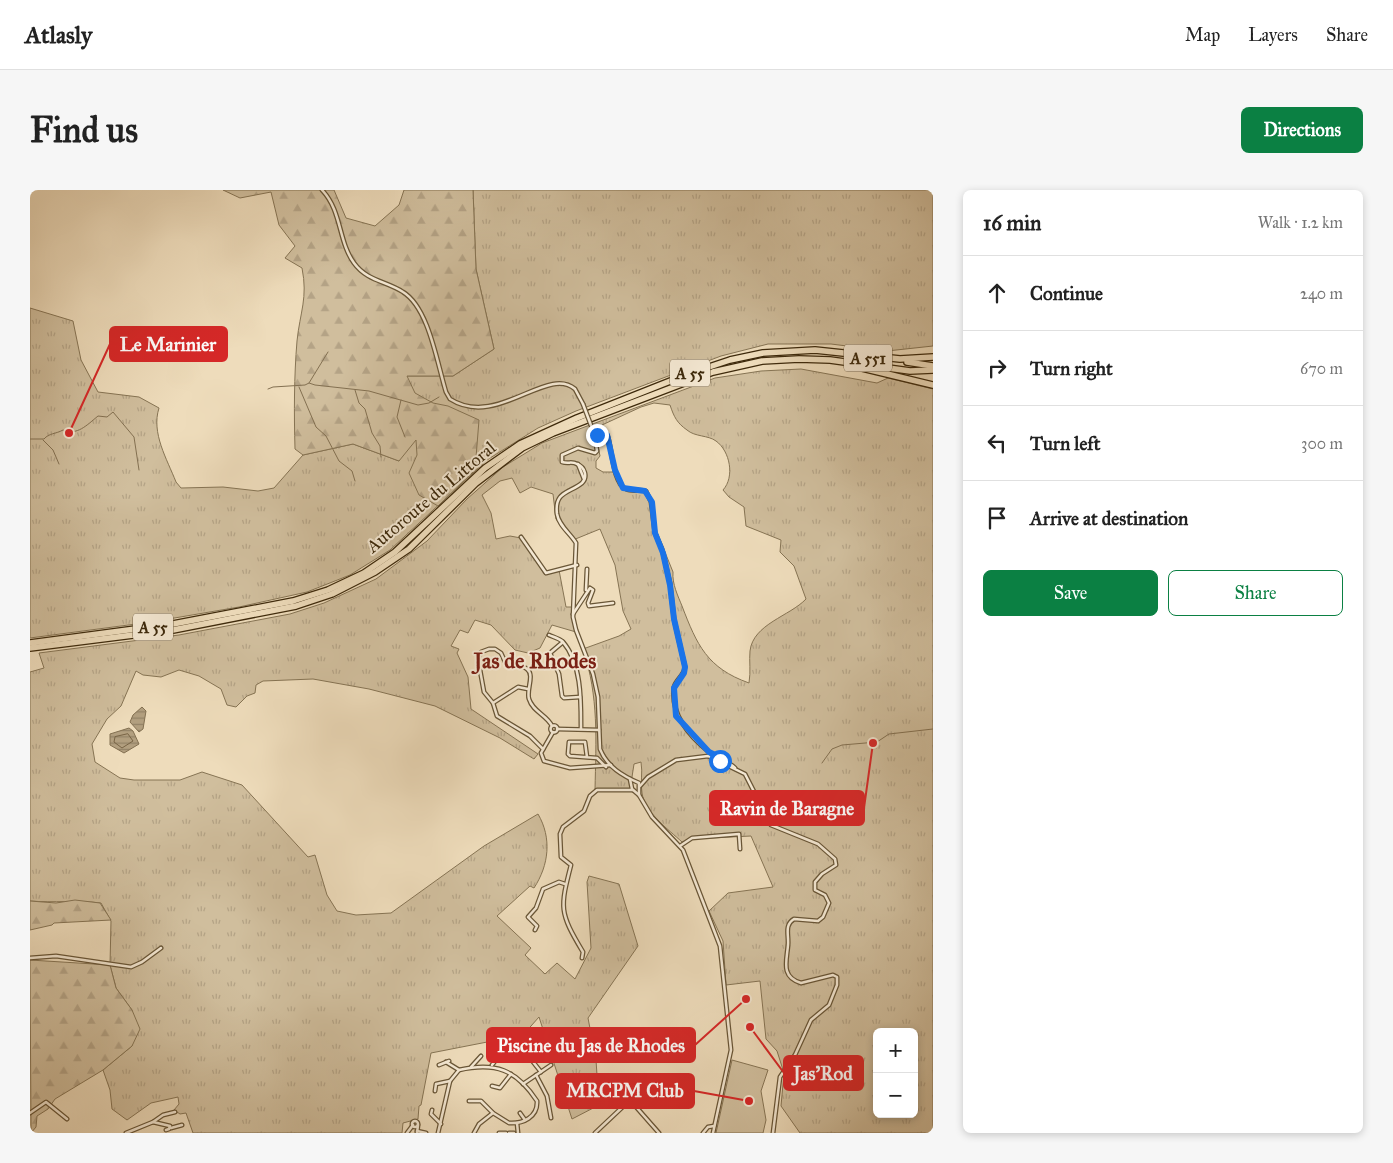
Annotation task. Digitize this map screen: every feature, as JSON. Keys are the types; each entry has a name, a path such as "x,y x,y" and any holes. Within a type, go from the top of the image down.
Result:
{"highway":[{"name":"Autoroute du Littoral","path":"30,643 202,619 293,601 328,590 364,573 395,552 485,468 533,437 688,374 730,360 763,353 808,350 900,358 933,357"},
{"name":"A 551","path":"808,350 931,367"},
{"name":"Autoroute du Littoral","path":"30,648 173,630 272,611 316,600 352,585 392,561 426,533 494,468 541,439 713,372 762,361 822,360 910,370 931,367"},
{"name":"A 551","path":"822,360 933,384"}],"street":[{"path":"322,190 334,208 347,248 356,265 374,280 404,292 419,308 446,392 450,399 473,406 494,406 516,400 544,386 562,383 575,389 592,428 608,437 615,470 622,486 628,490 645,491 652,502 655,533 663,553 670,585 674,619 685,667 684,673 674,688 676,716 709,752 748,777 771,826 818,844 836,861 834,867 822,874 815,882 815,890 825,895 829,903 823,917 818,921 794,919 788,927 788,946 785,964 790,976 801,982 834,975 838,981 829,1005 811,1020 798,1048 780,1077 773,1133"},
{"path":"602,433 595,437 596,453 578,448 564,452 561,456 564,462 578,464 585,472 584,479 580,484 565,492 557,507 560,522 576,541 577,565 573,615 576,630 593,674 598,697 600,748 611,765 638,784"},
{"path":"521,537 544,572 577,565"},
{"path":"573,615 586,591 587,568"},
{"path":"586,591 592,589 588,603 591,607 599,603 613,602"},
{"path":"549,635 563,642 576,669 580,697 581,730"},
{"path":"563,642 550,652 559,674 562,696 564,698 580,697"},
{"path":"543,750 528,735 500,719 494,712 493,703 484,692 478,662 479,655 484,650 495,649 500,653 508,666 522,667 528,670 531,678 528,698 534,709 546,718 552,726 555,726 557,729 599,730"},
{"path":"493,703 518,687 528,689"},
{"path":"552,726 552,732 541,756 543,760 566,767 606,767 611,765"},
{"path":"552,732 557,729"},
{"path":"587,757 585,742 569,742 568,754 570,756 597,758 606,767"},
{"path":"632,790 638,784 678,759 706,756 727,763"},
{"path":"718,760 727,763"},
{"path":"632,790 638,784"},
{"path":"638,784 639,795"},
{"path":"582,958 584,952 571,932 562,908 565,884 572,865 561,857 561,830 565,824 584,811 590,796 599,789 632,790 639,795 652,817 680,846 688,861 704,908 720,946 728,1003 731,1050 713,1133"},
{"path":"680,846 692,838 739,834 740,849"},
{"path":"535,930 537,926 528,917 536,908 543,889 558,882 565,884"},
{"path":"30,958 56,956 131,967 142,962 161,948"},
{"path":"537,1034 527,1050 530,1058 541,1072"},
{"path":"492,1066 499,1056 508,1055"},
{"path":"471,1067 479,1056 474,1057"},
{"path":"439,1065 448,1061 459,1070"},
{"path":"522,1084 551,1065"},
{"path":"438,1133 450,1081 459,1070 471,1067 492,1066 512,1074 538,1103 535,1112 526,1120 518,1123 502,1121 481,1101 469,1101"},
{"path":"492,1086 501,1089 512,1074"},
{"path":"536,1075 547,1096 550,1118"},
{"path":"435,1091 436,1082 450,1081"},
{"path":"595,1133 630,1100 660,1133"},
{"path":"30,1113 46,1102 66,1119"},
{"path":"126,1133 163,1115 175,1112"},
{"path":"474,1133 478,1125 493,1113"},
{"path":"520,1113 526,1120"},
{"path":"431,1114 441,1124"},
{"path":"152,1122 165,1123 171,1128"},
{"path":"518,1123 518,1133"},
{"path":"407,1133 413,1125 416,1127 418,1124 417,1132 426,1133"},
{"path":"166,1130 182,1125"},
{"path":"703,1133 708,1127 714,1126"},
{"path":"499,1133 514,1133"}],"green space":[{"path":"223,190 334,190 346,218 375,226 399,205 404,190 473,190 476,269 494,349 453,376 407,376 415,393 433,403 448,406 479,420 475,470 438,506 419,495 409,473 417,455 416,440 399,461 353,444 303,455 295,449 294,395 296,354 304,297 302,268 285,258 295,246 279,225 271,192 240,198"},
{"path":"473,190 933,190 933,346 887,351 831,344 768,344 721,356 576,411 538,428 487,460 390,550 350,575 307,592 239,607 151,622 30,638 30,308 73,321 81,360 98,392 139,397 159,408 157,417 158,436 176,482 181,488 223,487 258,491 274,488 303,455 353,444 399,461 407,376 453,376 494,349 476,269"},
{"path":"801,369 877,383 888,378 933,389 933,1133 800,1133 781,1106 784,1073 777,1051 766,1039 760,981 726,985 723,941 709,911 728,893 773,887 751,836 689,839 682,842 664,826 652,814 644,800 641,789 641,762 634,764 630,790 595,790 596,736 594,702 592,684 583,649 619,636 631,629 623,611 615,565 600,529 573,540 556,519 553,494 531,487 520,493 512,478 500,481 482,495 491,513 496,539 510,536 521,538 545,575 559,570 566,607 573,607 576,632 552,625 540,648 528,653 515,650 491,625 475,620 468,633 460,630 451,646 459,649 457,653 468,677 471,709 538,754 534,759 500,738 435,706 369,689 313,679 263,681 256,685 255,693 247,696 236,707 227,705 221,689 199,676 179,670 161,677 143,675 136,671 121,706 107,719 92,744 95,762 120,778 134,780 180,780 202,772 242,785 308,857 315,855 327,895 337,911 356,915 391,913 484,846 538,814 547,842 546,861 543,870 534,888 530,886 497,916 531,948 525,955 545,974 557,963 575,979 591,948 587,882 589,876 619,884 638,946 588,1018 596,1060 599,1105 572,1119 539,1017 523,1035 431,1053 421,1105 419,1106 418,1119 403,1123 402,1133 193,1133 186,1113 180,1114 174,1110 179,1104 178,1097 151,1103 127,1120 112,1109 110,1090 103,1070 132,1046 132,1010 116,988 110,965 111,921 101,903 30,901 30,672 44,668 39,653 179,635 290,614 324,603 376,579 427,541 467,499 503,467 542,443 715,378 761,371","holes":["654,403 670,405 681,425 690,432 713,439 721,445 728,457 730,471 727,485 723,490 729,497 744,507 746,526 781,540 780,552 794,566 806,599 773,621 758,634 750,651 749,683 723,670 705,654 699,644 677,594 673,581 673,572 656,530 654,505 639,488 628,488 623,485 617,472 603,472 596,468 596,461 600,456 597,441 602,425"]},
{"path":"75,900 100,903 111,920 54,923 30,930 30,901 56,903"},
{"path":"30,960 110,965 116,988 132,1010 140,1029 132,1046 103,1070 55,1099 48,1109 37,1116 36,1127 31,1133"},
{"path":"732,1060 768,1070 761,1091 766,1120 763,1133 716,1133"}],"water":[{"path":"142,707 146,711 143,729 139,732 130,722 133,715"},
{"path":"129,728 133,731 139,744 124,753 110,745 110,734"}],"waterway":[{"path":"309,383 328,352"},
{"path":"268,389 309,383 369,391 418,405 429,403 439,397"},
{"path":"299,387 316,427 326,436 339,461 352,471 355,481"},
{"path":"355,390 359,403 365,409 372,433 380,446 381,457"},
{"path":"401,400 397,417 405,437"},
{"path":"30,439 44,439 63,430 77,431 98,416 107,417 113,412 134,437 139,470"},
{"path":"43,440 53,450 59,464"},
{"path":"822,763 832,749 842,745 877,742 889,734 933,729"}],"place":[{"name":"Le Marinier","path":"69,433"},
{"name":"Ravin de Baragne","path":"873,743"},
{"name":"Piscine du Jas de Rhodes","path":"746,999"},
{"name":"Jas'Rod","path":"750,1027"},
{"name":"MRCPM Club","path":"749,1101"}],"district":[{"name":"Jas de Rhodes","path":"535,660"}],"route":[{"path":"597,435 605,433 607,435 612,450 615,470 623,488 648,492 652,506 655,533 661,546 670,585 674,619 685,667 685,671 676,683 674,690 676,714 680,722 709,752 726,760 718,760 720,761"}]}
